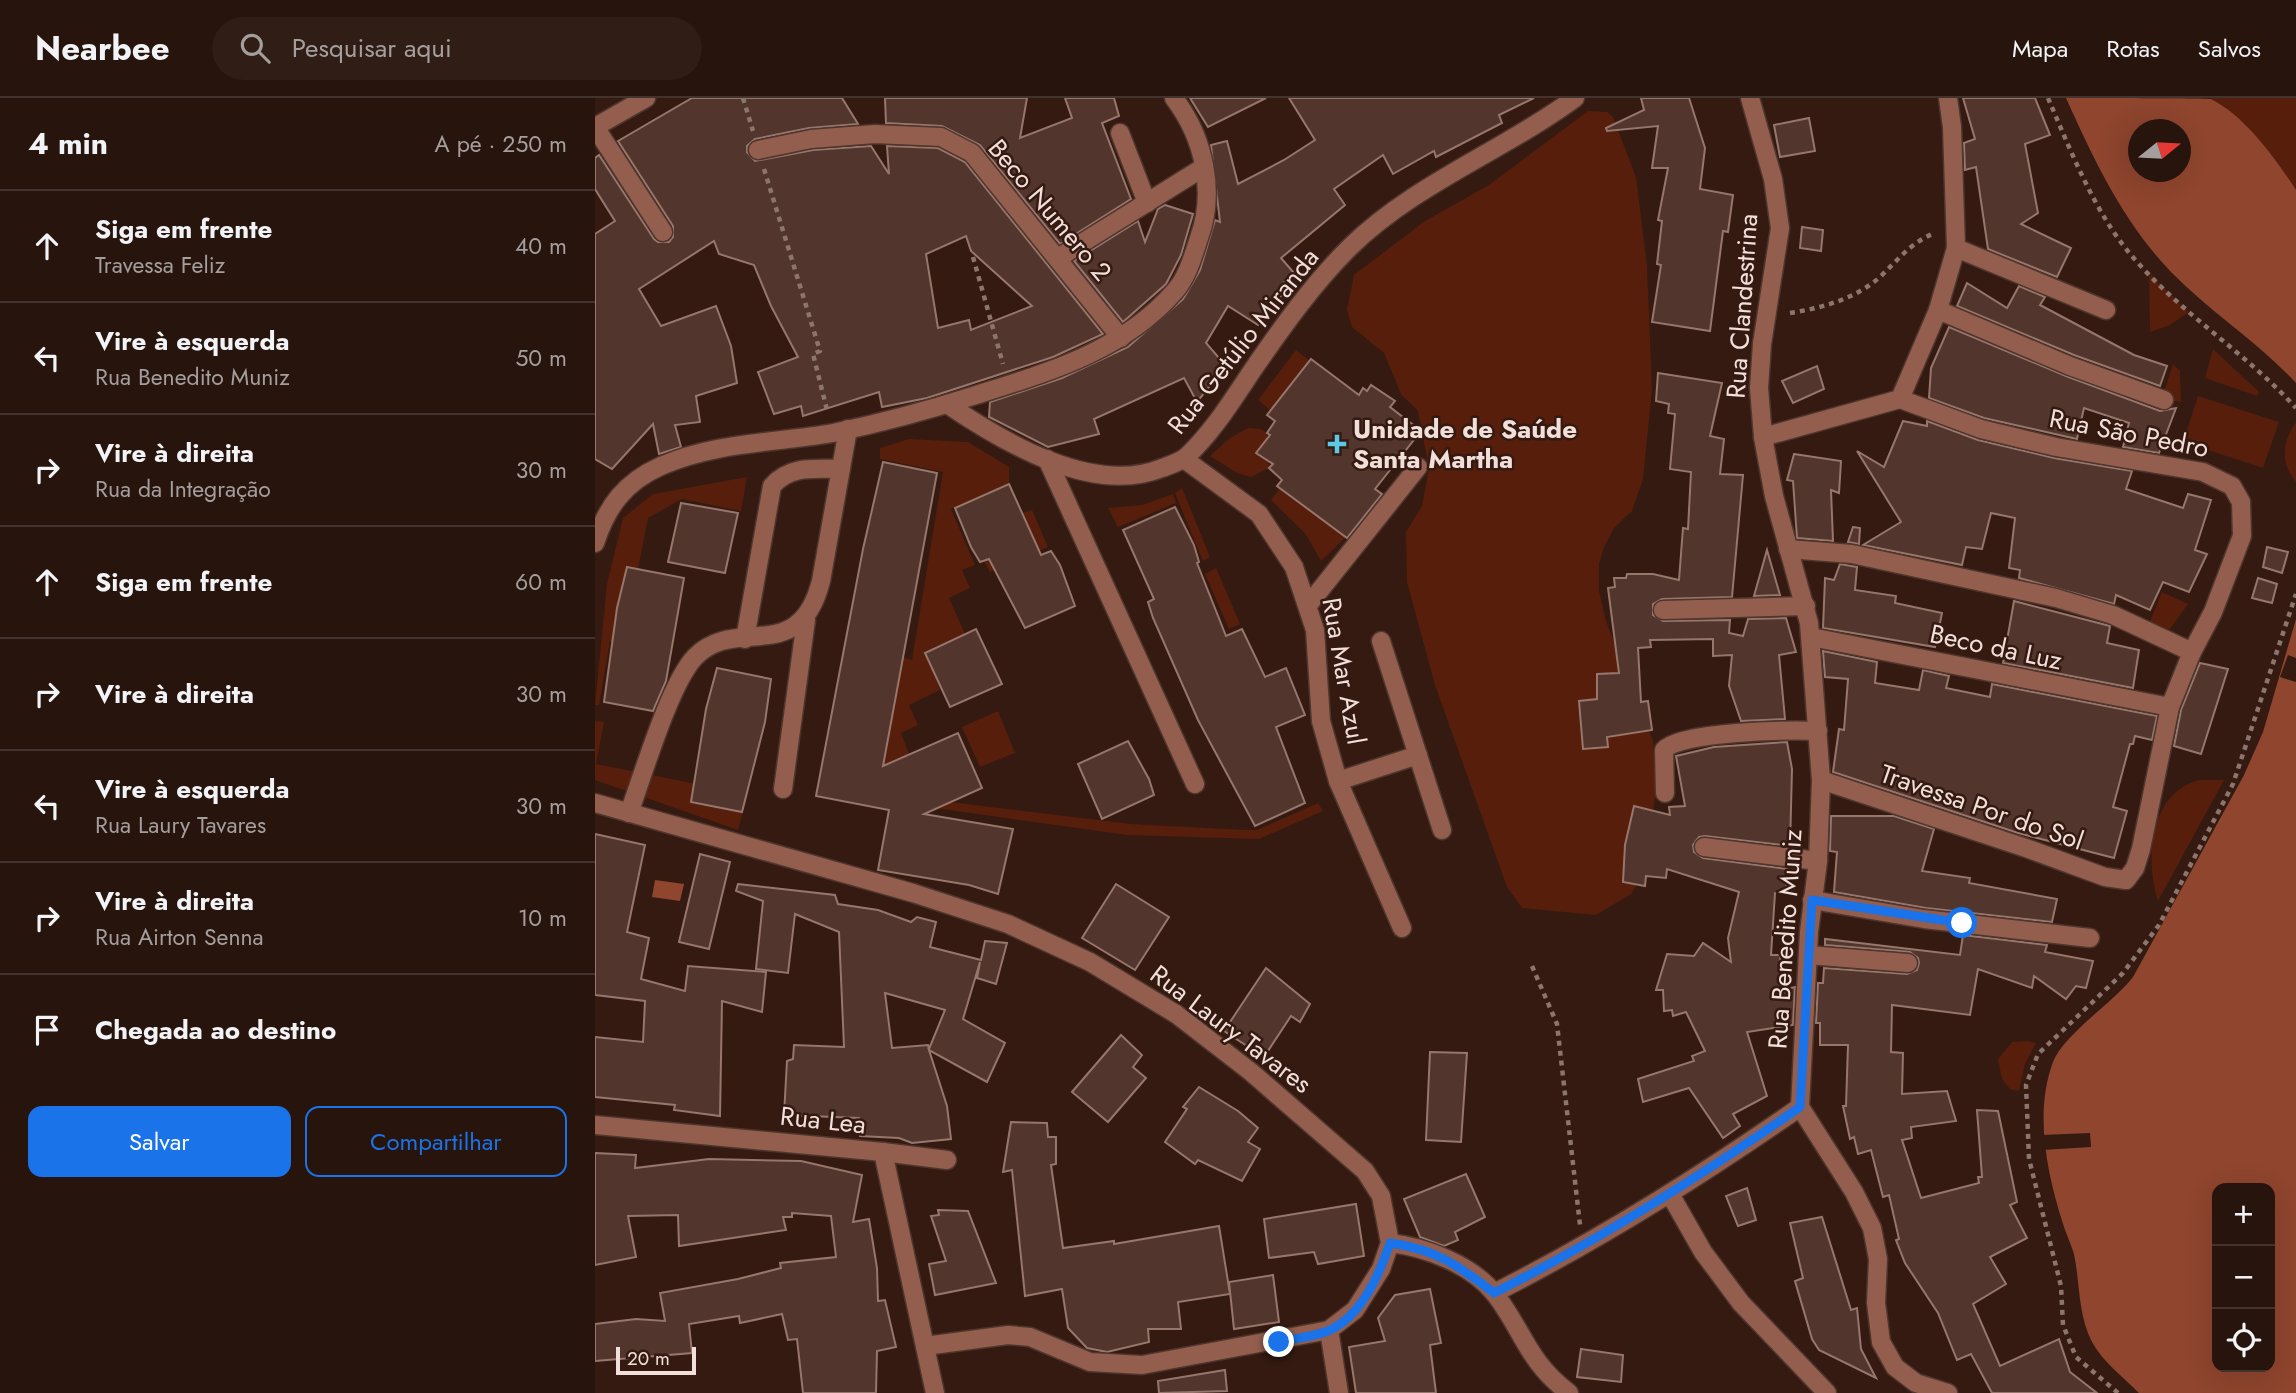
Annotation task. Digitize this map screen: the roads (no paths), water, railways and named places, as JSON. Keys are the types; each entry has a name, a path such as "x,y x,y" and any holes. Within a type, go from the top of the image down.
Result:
{"street":[{"path":"646,98 595,127 663,232"},
{"path":"595,543 604,514 629,485 661,466 712,450 840,431 947,404 1063,368 1121,338 1177,289 1189,267 1205,223 1207,201 1199,141 1187,115 1174,98"},
{"name":"Rua Getúlio Miranda","path":"947,404 973,422 1047,459 1093,474 1130,478 1184,459 1219,420 1311,290 1350,247 1398,208 1575,98"},
{"name":"Rua Clandestrina","path":"1750,98 1773,179 1780,228 1759,388 1763,437"},
{"path":"1763,437 1900,400 1938,310 1956,248 1952,127 1948,98"},
{"path":"1120,133 1147,203"},
{"name":"Beco Numero 2","path":"758,150 811,139 875,134 941,137 972,153 1121,338"},
{"path":"1058,258 1204,167"},
{"path":"1956,248 2106,310"},
{"path":"1938,310 2059,361 2164,400"},
{"name":"Rua São Pedro","path":"1900,400 1981,429 2056,447 2189,469 2216,477 2232,486 2241,502 2242,536 2213,612 2192,652 2170,707 2141,849 2135,868 2126,880"},
{"path":"783,789 806,620 816,603 821,582 841,469 840,431"},
{"name":"Rua Benedito Muniz","path":"1763,437 1788,549 1806,606 1811,637 1821,780 1818,861 1812,900 1800,1107"},
{"path":"1047,459 1195,784"},
{"name":"Rua Mar Azul","path":"1184,459 1259,514 1294,568 1309,604 1315,629 1321,721 1338,781 1402,928"},
{"path":"1309,604 1418,467"},
{"path":"745,639 772,486 780,477 793,470 841,469"},
{"path":"1788,549 1852,554 2056,598 2113,615 2192,652"},
{"path":"1663,610 1806,606"},
{"path":"629,813 684,673 696,655 711,646 790,629 806,620"},
{"name":"Beco da Luz","path":"1811,637 2170,707"},
{"path":"1381,641 1443,830"},
{"path":"1665,793 1664,750 1675,741 1751,733 1818,731"},
{"path":"1338,781 1418,755"},
{"name":"Travessa Por do Sol","path":"1821,780 2105,877 2126,880"},
{"name":"Rua Laury Tavares","path":"595,803 913,893 1007,924 1090,962 1175,1014 1251,1072 1365,1171 1381,1196 1390,1243"},
{"path":"1704,847 1818,861"},
{"path":"1812,900 1924,919 2089,938"},
{"path":"1808,955 1908,963"},
{"path":"1494,1293 1583,1248 1706,1172 1800,1107 1854,1192 1871,1228 1878,1259 1876,1303 1881,1342 1895,1367 1916,1383 1948,1393"},
{"name":"Rua Lea","path":"595,1125 883,1152 935,1393"},
{"path":"883,1152 947,1160"},
{"path":"1670,1194 1703,1252 1741,1303 1827,1393"},
{"path":"925,1346 972,1337 1019,1336 1047,1343 1090,1362 1128,1365 1279,1342 1329,1330 1355,1310 1372,1288 1390,1243 1433,1252 1457,1264 1494,1293 1547,1377 1569,1393"},
{"path":"1329,1330 1339,1393"}],"place":[{"name":"Unidade de Saúde Santa Martha","path":"1337,444"}]}
